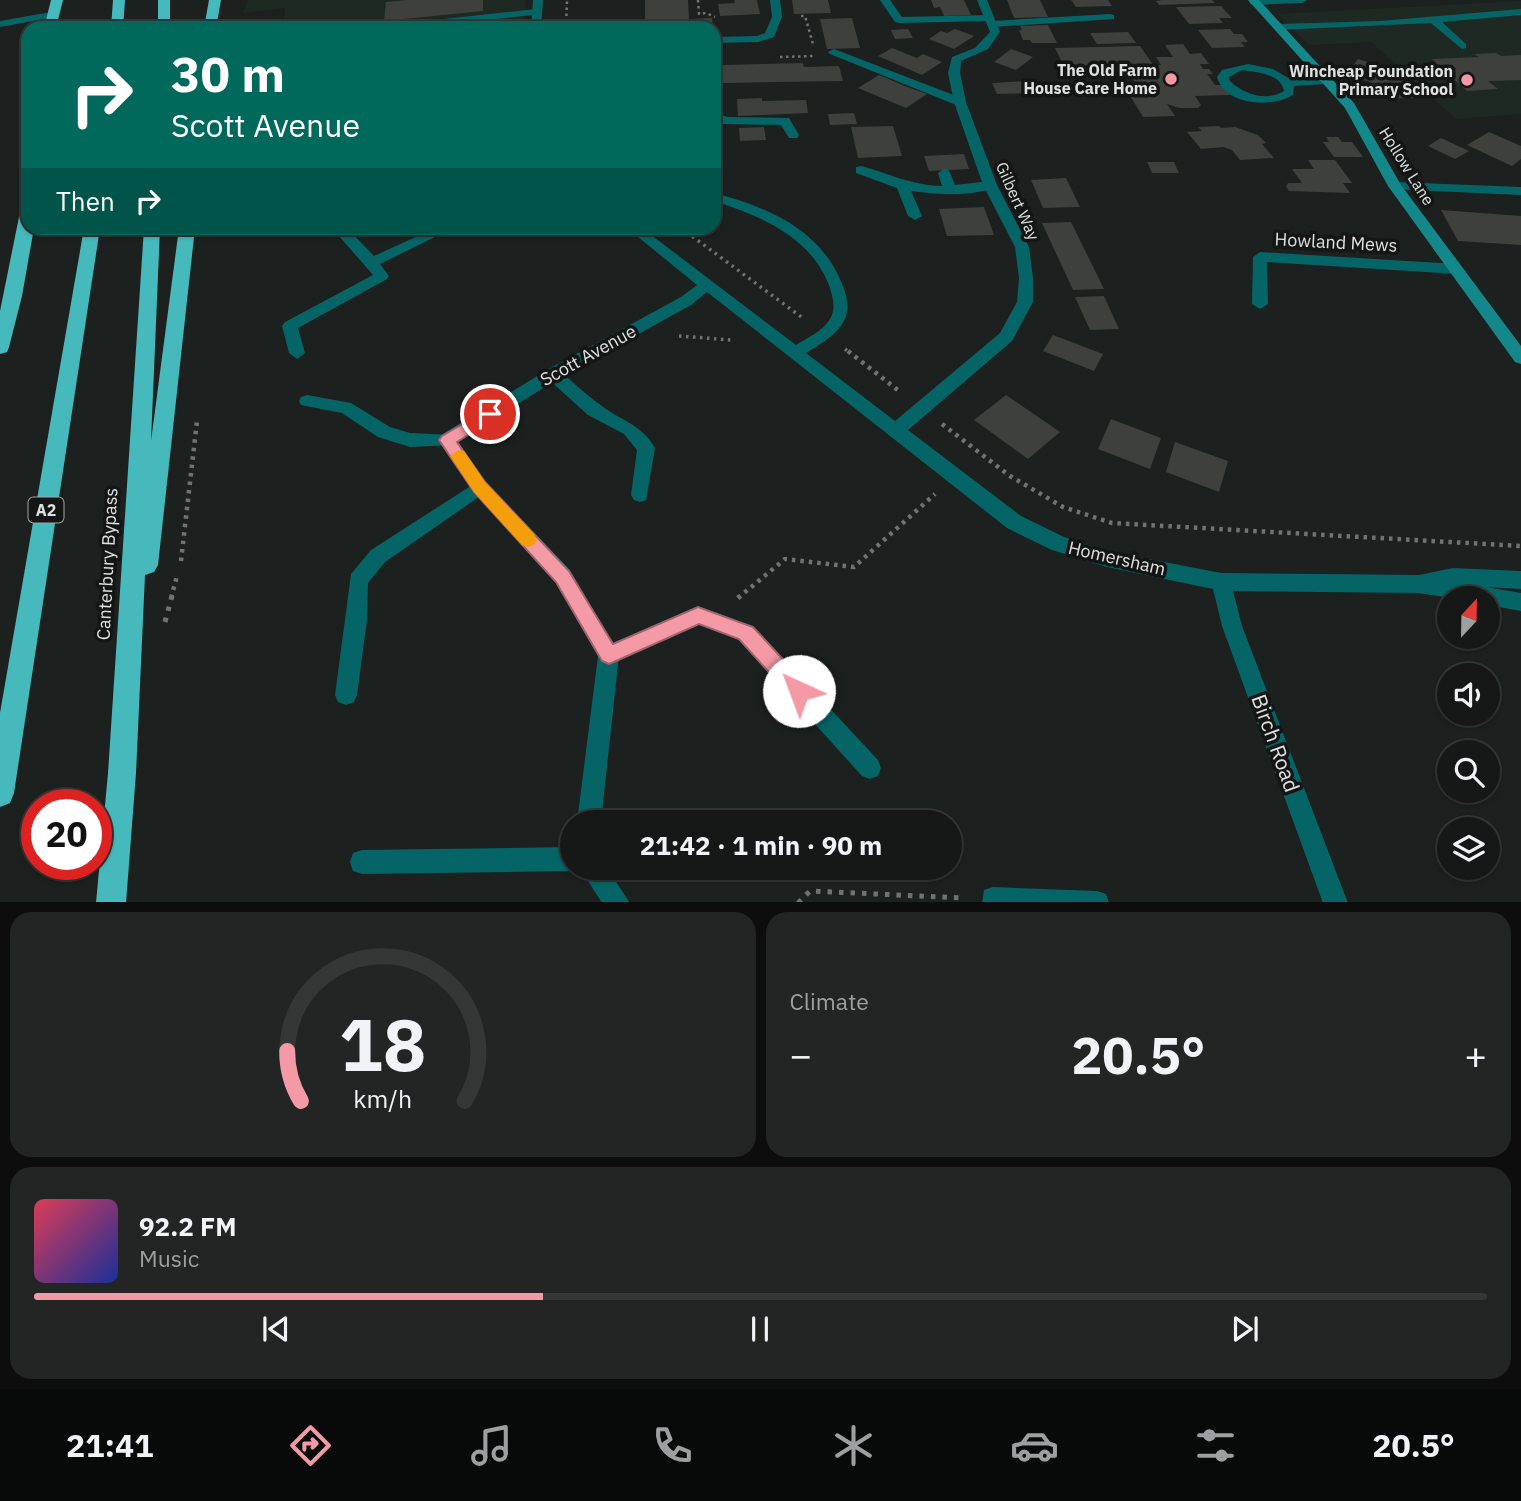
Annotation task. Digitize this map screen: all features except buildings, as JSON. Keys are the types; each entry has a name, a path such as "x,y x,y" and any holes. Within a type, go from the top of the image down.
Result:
{"highway":[{"path":"51,21 57,0"},
{"path":"118,21 120,0"},
{"path":"164,0 164,21"},
{"path":"212,21 215,0"},
{"path":"0,347 24,235"},
{"name":"A2","path":"0,793 91,235"},
{"name":"Canterbury Bypass","path":"111,902 122,773 152,235"},
{"path":"122,773 186,235"}],"street":[{"path":"536,21 538,0"},
{"path":"721,40 770,35 777,17 775,0"},
{"path":"885,0 900,24 1110,16"},
{"path":"982,0 991,21"},
{"path":"1254,1 1303,0"},
{"name":"Hollow Lane","path":"1254,1 1350,106 1395,186 1521,358"},
{"path":"453,21 536,12"},
{"path":"1277,27 1434,20 1521,12"},
{"path":"1434,20 1462,46"},
{"name":"Gilbert Way","path":"895,430 1006,337 1025,302 1026,278 1021,247 990,185 960,102 954,73 956,59 976,53 993,38 995,32 991,21"},
{"path":"0,24 21,23"},
{"path":"834,52 960,102"},
{"path":"1287,83 1289,93 1284,97 1256,99 1229,88 1223,77 1232,69 1251,68 1273,73 1287,83 1326,81"},
{"path":"721,119 785,121 793,135"},
{"path":"861,170 903,187 951,191 990,185"},
{"path":"944,173 951,191"},
{"path":"1395,186 1521,191"},
{"path":"903,187 915,216"},
{"path":"721,200 799,233 818,251 832,274 842,303 837,322 794,354"},
{"path":"297,353 290,326 382,276 373,262 346,235"},
{"path":"373,262 431,235"},
{"name":"Homersham","path":"643,235 1014,522 1059,544 1107,559 1221,582 1418,584 1521,603"},
{"name":"Howland Mews","path":"1261,304 1259,257 1457,269"},
{"name":"Scott Avenue","path":"447,440 553,374 686,301 708,284"},
{"path":"553,374 594,410 630,429 646,447 640,495"},
{"path":"307,401 345,407 384,432 410,440 447,440 480,487 563,576 609,655 590,810"},
{"path":"346,695 357,620 358,580 378,556 480,487"},
{"name":"Homersham","path":"1418,584 1453,577 1521,580"},
{"name":"Birch Road","path":"1221,582 1233,626 1336,902"},
{"path":"609,655 698,615 746,633 870,768"},
{"path":"362,862 560,859"},
{"path":"601,880 618,902"},
{"path":"993,899 1097,902"}],"path":[{"path":"566,21 567,0"},
{"path":"691,235 824,333 1010,476 1063,507 1112,523 1521,546"},
{"path":"641,325 657,334 731,340"},
{"path":"698,615 739,597 785,559 854,567 932,496 950,474"},
{"path":"797,902 810,891 993,899"}],"shaded area":[{"path":"248,0 526,0 524,21 284,21 285,8 243,13"},
{"name":"Wincheap Foundation Primary School","path":"1521,1 1521,114 1456,119 1371,42 1309,45 1278,14"}],"slow traffic":[{"path":"458,456 480,487 528,540"}],"place":[{"name":"The Old Farm House Care Home","path":"1171,79"},
{"name":"Wincheap Foundation Primary School","path":"1467,80"}],"route":[{"path":"490,414 447,440 480,487 563,576 609,655 698,615 746,633 799,691"}]}
